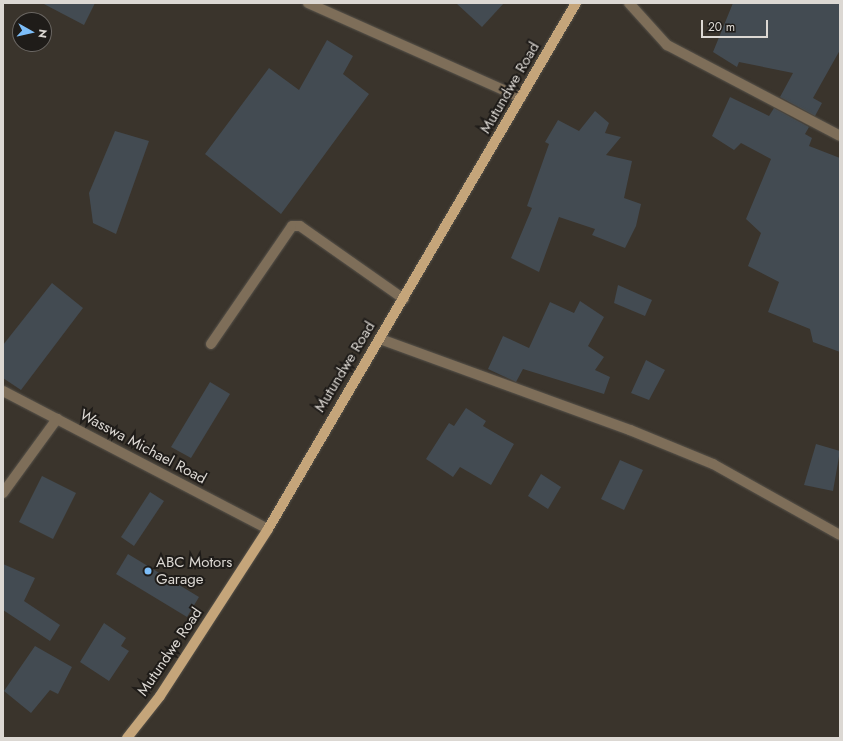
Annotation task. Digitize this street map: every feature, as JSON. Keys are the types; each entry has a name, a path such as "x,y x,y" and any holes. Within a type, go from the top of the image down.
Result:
{"main road":[{"name":"Mutundwe Road","path":"127,738 160,696 268,529 576,3"}],"street":[{"path":"308,3 521,98"},
{"path":"629,3 667,45 840,136"},
{"path":"211,344 292,226 300,226 404,298"},
{"path":"380,339 630,430 713,464 840,535"},
{"name":"Wasswa Michael Road","path":"3,391 268,529"},
{"path":"3,493 57,419"}],"building":[{"path":"42,3 95,3 84,25"},
{"path":"456,3 504,3 482,27"},
{"path":"733,3 840,3 840,50 813,98 822,103 815,116 780,97 793,73 739,62 737,67 713,52"},
{"path":"327,40 353,56 343,74 369,94 281,214 205,154 269,68 299,90"},
{"path":"730,97 769,116 774,108 809,127 805,134 812,138 809,146 840,158 840,352 813,342 810,329 768,312 779,282 748,266 761,233 746,219 771,159 741,143 734,150 712,136"},
{"path":"595,111 609,123 605,133 621,137 606,155 632,161 624,198 641,204 636,226 625,248 592,235 595,229 559,217 539,272 511,258 532,208 527,206 549,144 545,142 558,120 579,131"},
{"path":"115,131 149,141 116,234 93,223 89,193"},
{"path":"52,283 83,308 21,390 3,378 3,345"},
{"path":"618,285 652,300 645,316 614,303"},
{"path":"580,301 604,317 588,346 604,357 595,370 610,377 604,394 523,369 516,382 488,369 503,336 529,348 550,302 574,313"},
{"path":"646,360 665,370 649,400 631,393"},
{"path":"210,382 230,394 191,458 171,447"},
{"path":"466,408 486,421 483,426 514,444 491,485 460,467 453,477 426,459 449,423 454,426"},
{"path":"816,444 840,451 833,491 804,485"},
{"path":"620,460 643,470 624,510 601,499"},
{"path":"541,474 561,487 548,509 528,496"},
{"path":"42,476 76,493 53,539 19,522"},
{"path":"150,492 164,501 134,546 121,537"},
{"path":"128,554 199,597 187,617 116,574"},
{"path":"3,564 35,578 24,601 60,625 50,641 3,610"},
{"path":"104,623 126,638 121,646 129,651 109,681 80,662"},
{"path":"35,646 72,667 58,694 50,690 31,713 4,691"}],"place":[{"name":"ABC Motors Garage","path":"148,571"}]}
